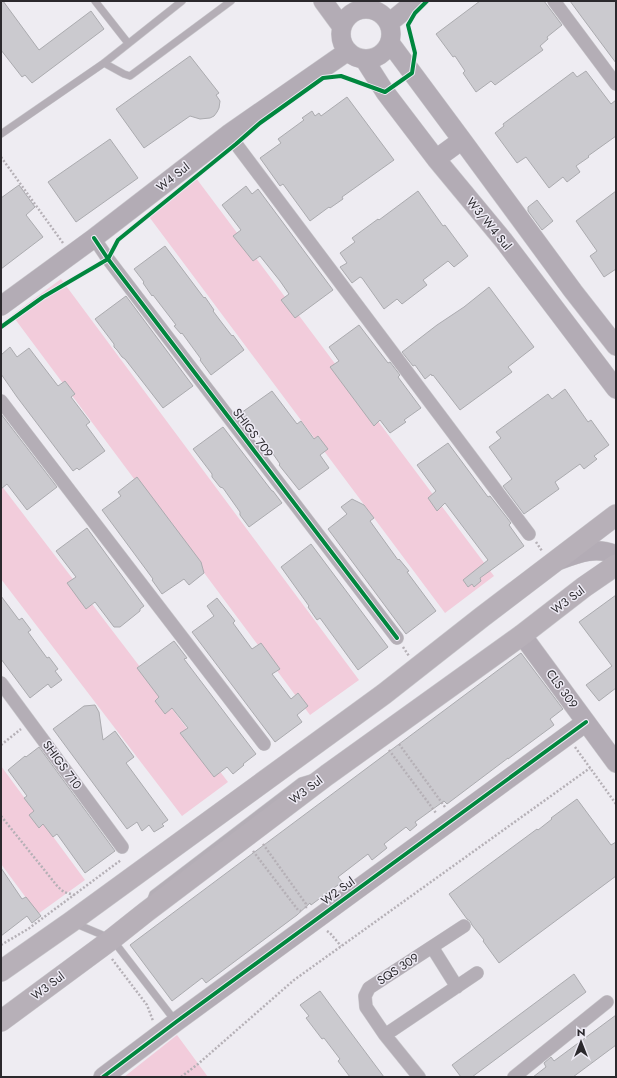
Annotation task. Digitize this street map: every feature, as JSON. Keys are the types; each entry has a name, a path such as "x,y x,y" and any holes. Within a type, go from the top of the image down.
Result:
{"main road":[{"path":"323,1 342,27"},
{"path":"389,22 416,1"},
{"path":"362,5 383,15 389,22 391,29 392,36 390,43 384,52 375,58 356,55 344,46 342,40 342,27 347,18 362,5"},
{"path":"390,43 573,291 616,346"},
{"name":"W4 Sul","path":"1,306 94,238 230,133 356,55"},
{"name":"W3/W4 Sul","path":"356,55 436,159 504,241 616,389"},
{"path":"436,159 462,140"},
{"path":"504,241 524,225"},
{"path":"555,309 565,306 571,298 573,291"},
{"path":"571,330 574,322 582,316 591,314"},
{"path":"1,971 71,922 384,694 616,515"},
{"path":"552,563 577,554 595,550 616,555"},
{"name":"W3 Sul","path":"1,1021 112,949 146,912 386,731 616,565"},
{"name":"CLS 309","path":"522,634 616,763"},
{"path":"384,694 379,707 386,731"},
{"name":"W2 Sul","path":"103,1077 586,722"}],"street":[{"path":"554,1 616,84"},
{"path":"230,133 236,144 529,534"},
{"name":"SHIGS 709","path":"94,238 397,638"},
{"path":"1,401 264,744"},
{"name":"SHIGS 710","path":"1,683 122,853"},
{"name":"SQS 309","path":"419,1077 385,1035 366,1007 365,996 369,988 464,926"},
{"name":"SQS 309","path":"432,947 457,987"},
{"path":"385,1035 478,973"},
{"path":"514,1077 606,1002"}],"lane":[{"path":"95,1 128,43"},
{"path":"1,134 104,63 182,1"},
{"path":"104,63 130,76 231,1"},
{"path":"146,912 153,894 282,795 301,781 327,775"},
{"path":"71,922 112,949 169,1028"}],"path":[{"path":"1,158 72,254"},
{"path":"529,534 552,563"},
{"path":"397,638 417,668"},
{"path":"1,745 30,722"},
{"path":"386,731 445,807 437,814 386,731"},
{"path":"567,736 616,804"},
{"path":"181,1077 198,1064 294,980 590,768"},
{"path":"1,816 58,887 64,892 74,895"},
{"path":"248,835 306,904 306,912 298,910 248,835"},
{"path":"1,945 28,929 74,895 122,853"},
{"path":"314,921 330,933 341,946"},
{"path":"112,949 147,1004 153,1021 169,1028"}],"shaded area":[{"path":"196,178 494,576 445,613 147,214"},
{"path":"61,279 359,680 310,715 12,315"},
{"path":"1,485 228,782 182,816 1,579"},
{"path":"1,766 85,880 38,914 1,864"},
{"path":"177,1035 208,1077 124,1077"}],"building":[{"path":"1,1 3,1 39,50 91,11 104,29 32,83 25,75 22,77 1,50"},
{"path":"480,1 544,1 562,25 547,37 548,39 540,46 543,50 495,85 491,81 476,92 463,73 465,71 455,56 453,57 436,34"},
{"path":"570,1 616,1 616,63 581,16"},
{"path":"190,56 219,93 216,95 220,101 217,112 210,118 200,119 190,116 144,148 116,109"},
{"path":"586,71 611,104 616,100 616,136 576,166 580,172 567,182 563,177 549,188 526,157 517,163 495,133 504,126 503,124 573,72 577,77"},
{"path":"347,97 394,160 342,197 343,199 310,221 283,184 280,186 260,158 281,143 278,139 304,120 302,118 312,111 315,116 319,113 321,116"},
{"path":"110,139 138,178 76,222 48,182"},
{"path":"19,185 35,207 26,215 43,237 1,269 1,198"},
{"path":"246,186 252,194 258,189 333,290 295,318 281,300 289,294 280,281 260,256 253,261 233,236 241,230 222,205"},
{"path":"418,191 443,226 445,225 468,256 454,267 448,261 423,280 427,285 402,304 397,299 384,309 362,278 360,277 352,283 340,267 347,263 340,253 355,242 352,238"},
{"path":"616,191 616,269 604,277 590,256 597,251 576,221"},
{"path":"537,200 553,221 542,230 528,211 528,207"},
{"path":"165,246 244,350 211,375 200,360 201,359 182,333 181,334 174,326 176,325 153,295 152,296 134,269"},
{"path":"489,287 534,347 508,367 512,372 460,410 433,375 432,376 431,374 425,379 415,365 413,366 402,352"},
{"path":"126,296 193,386 163,408 114,347 114,344 95,319"},
{"path":"359,325 388,363 390,362 400,375 398,377 421,408 404,420 406,422 390,433 380,420 374,426 330,367 339,361 329,347"},
{"path":"10,347 17,357 29,348 58,386 65,381 75,394 71,397 90,422 86,425 105,451 79,470 77,468 73,471 1,374 1,355"},
{"path":"565,389 588,422 591,420 609,445 594,456 597,459 584,469 580,464 555,482 559,489 524,514 503,486 512,479 489,447 501,438 496,432 548,394 552,399"},
{"path":"272,391 297,424 301,421 314,439 318,436 328,449 320,455 329,468 299,490 279,465 280,464 262,438 261,439 241,413"},
{"path":"1,414 57,487 27,510 7,484 1,489"},
{"path":"223,427 282,503 249,527 223,488 220,487 212,477 212,474 193,449"},
{"path":"448,443 488,497 490,496 511,523 509,525 524,546 480,578 481,581 474,587 472,584 468,587 463,580 488,560 445,503 437,511 428,498 436,491 417,465"},
{"path":"137,477 201,562 204,573 189,585 184,579 162,594 152,580 153,579 102,510 121,496 118,492"},
{"path":"352,499 364,505 374,518 370,521 398,560 399,559 409,571 407,572 436,611 406,634 328,529 347,514 341,507"},
{"path":"87,528 144,606 120,627 114,627 95,602 86,609 67,583 76,577 56,551"},
{"path":"311,544 388,647 358,670 320,618 317,620 308,607 309,606 281,567"},
{"path":"616,595 616,688 599,701 586,685 612,666 579,622"},
{"path":"1,596 19,620 22,618 31,630 28,632 47,658 49,657 58,669 55,671 62,680 51,688 48,684 30,698 1,659"},
{"path":"217,598 235,621 233,623 252,649 261,643 280,669 272,674 291,699 298,693 308,706 297,715 302,722 275,742 192,632 214,616 207,606"},
{"path":"174,641 187,658 184,659 256,754 233,774 227,767 214,777 180,733 188,728 172,708 165,714 155,701 159,697 137,668"},
{"path":"521,653 563,709 550,719 554,725 447,804 444,801 415,822 417,825 410,831 406,827 384,844 387,848 372,860 368,854 338,877 342,882 311,905 310,903 297,915 206,983 202,978 172,1001 130,945"},
{"path":"95,705 99,712 103,740 115,731 134,757 126,763 168,820 162,824 164,826 154,832 149,825 142,831 137,822 127,829 53,729 84,706"},
{"path":"39,747 115,851 85,873 57,834 53,837 43,824 39,828 29,815 34,811 24,798 27,796 8,770"},
{"path":"577,799 611,845 616,842 616,876 499,963 483,941 484,940 449,894 537,829 538,830 552,819 551,818"},
{"path":"1,868 22,899 26,897 41,916 32,923 27,916 1,936"},
{"path":"574,974 586,992 472,1077 461,1077 452,1065"},
{"path":"320,991 384,1077 350,1077 338,1061 340,1059 306,1018 309,1016 300,1005"},
{"path":"616,1015 616,1045 573,1077 533,1077 546,1067 544,1063 551,1057 554,1061"}],"cycle path":[{"path":"1,327 43,297 108,259 118,240 260,123 323,78 341,76 385,92 412,73 415,53 408,25 415,13 427,1"},
{"path":"94,238 108,259 397,638"},
{"path":"103,1077 586,722"}]}
